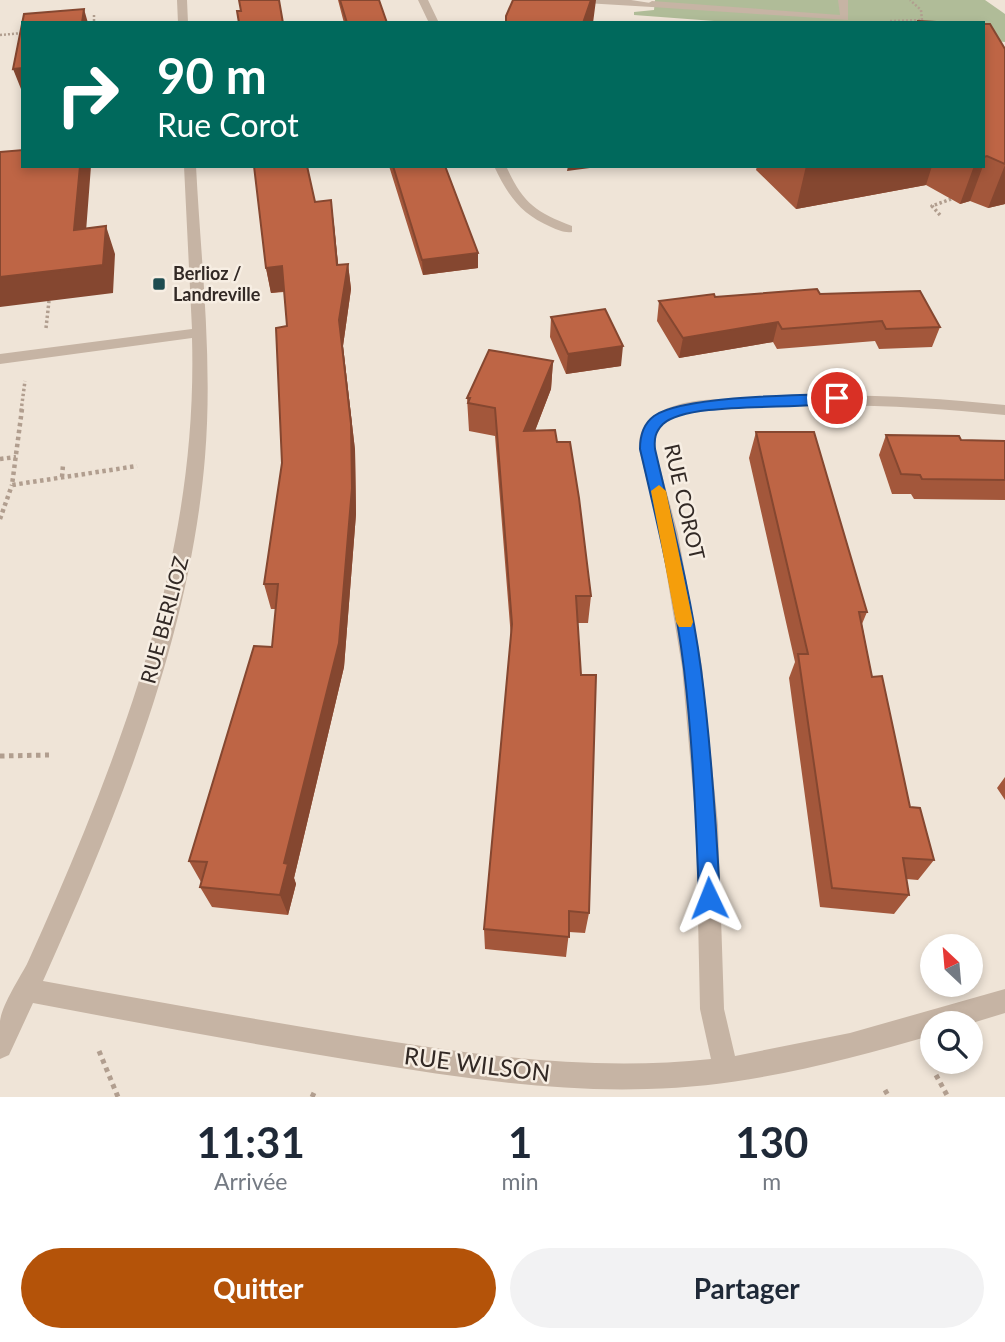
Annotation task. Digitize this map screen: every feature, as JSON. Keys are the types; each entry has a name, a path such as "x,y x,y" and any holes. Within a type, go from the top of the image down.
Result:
{"street":[{"path":"182,0 183,21"},
{"path":"423,0 433,21"},
{"path":"585,0 714,4 845,18 843,0"},
{"name":"RUE BERLIOZ","path":"0,1046 28,990 122,762 169,614 181,567 197,456 197,332 190,168"},
{"path":"500,168 521,206 534,215 568,229"},
{"path":"0,359 197,332"},
{"name":"RUE COROT","path":"726,1070 712,1009 707,825 698,713 678,579 647,449 647,436 653,424 673,412 760,401 875,399 1005,410"},
{"name":"RUE WILSON","path":"28,990 162,1016 524,1074 630,1078 789,1062 1005,1001"}],"path":[{"path":"890,21 922,20 921,10 910,0"},
{"path":"94,15 94,21"},
{"path":"0,35 21,33"},
{"path":"940,215 932,206 951,199"},
{"path":"45,337 49,301"},
{"path":"0,519 10,497 26,370"},
{"path":"0,459 16,457"},
{"path":"62,477 64,465"},
{"path":"12,485 136,466"},
{"path":"0,499 10,497"},
{"path":"0,756 49,755"},
{"path":"99,1051 118,1097"},
{"path":"936,1074 947,1097"}],"green space":[{"path":"655,0 985,0 1005,14 1005,42 985,40 985,21 714,21 634,15 634,12 654,10"}],"building":[{"path":"239,0 279,0 283,21 239,21 237,11 241,11"},
{"path":"340,0 379,0 386,21 346,21"},
{"path":"513,0 591,0 584,21 506,21"},
{"path":"84,9 82,21 23,21 24,14"},
{"path":"985,24 990,24 1005,49 1005,164 985,157"},
{"path":"21,29 21,68 13,69"},
{"path":"21,150 21,168 80,168 74,230 106,226 103,265 0,277 0,152"},
{"path":"254,168 307,168 315,202 331,200 337,265 348,264 339,320 351,424 352,488 339,643 284,863 288,864 280,895 200,887 207,862 189,861 254,646 272,647 278,584 264,584 282,463 276,328 287,326 282,266 266,268"},
{"path":"394,168 446,168 478,253 422,260"},
{"path":"817,289 820,294 920,291 940,327 886,329 882,321 782,329 778,322 683,338 659,301 714,294 715,297"},
{"path":"605,309 623,346 568,354 551,317"},
{"path":"489,350 553,361 524,431 555,430 557,442 570,442 579,498 591,596 576,596 581,675 596,675 589,913 569,911 569,937 484,929 512,624 495,408 468,403 470,398 467,398"},
{"path":"756,432 814,432 867,612 859,612 872,677 882,676 910,807 920,808 934,860 903,858 909,895 832,888 798,654 808,654"},
{"path":"886,435 959,436 961,440 1005,441 1005,480 922,479 920,475 901,474"}],"slow traffic":[{"path":"659,491 685,622"}],"place":[{"name":"Berlioz / Landreville","path":"159,284"}],"route":[{"path":"709,898 704,774 692,667 678,579 647,449 647,436 659,419 673,412 721,404 837,398"}]}
